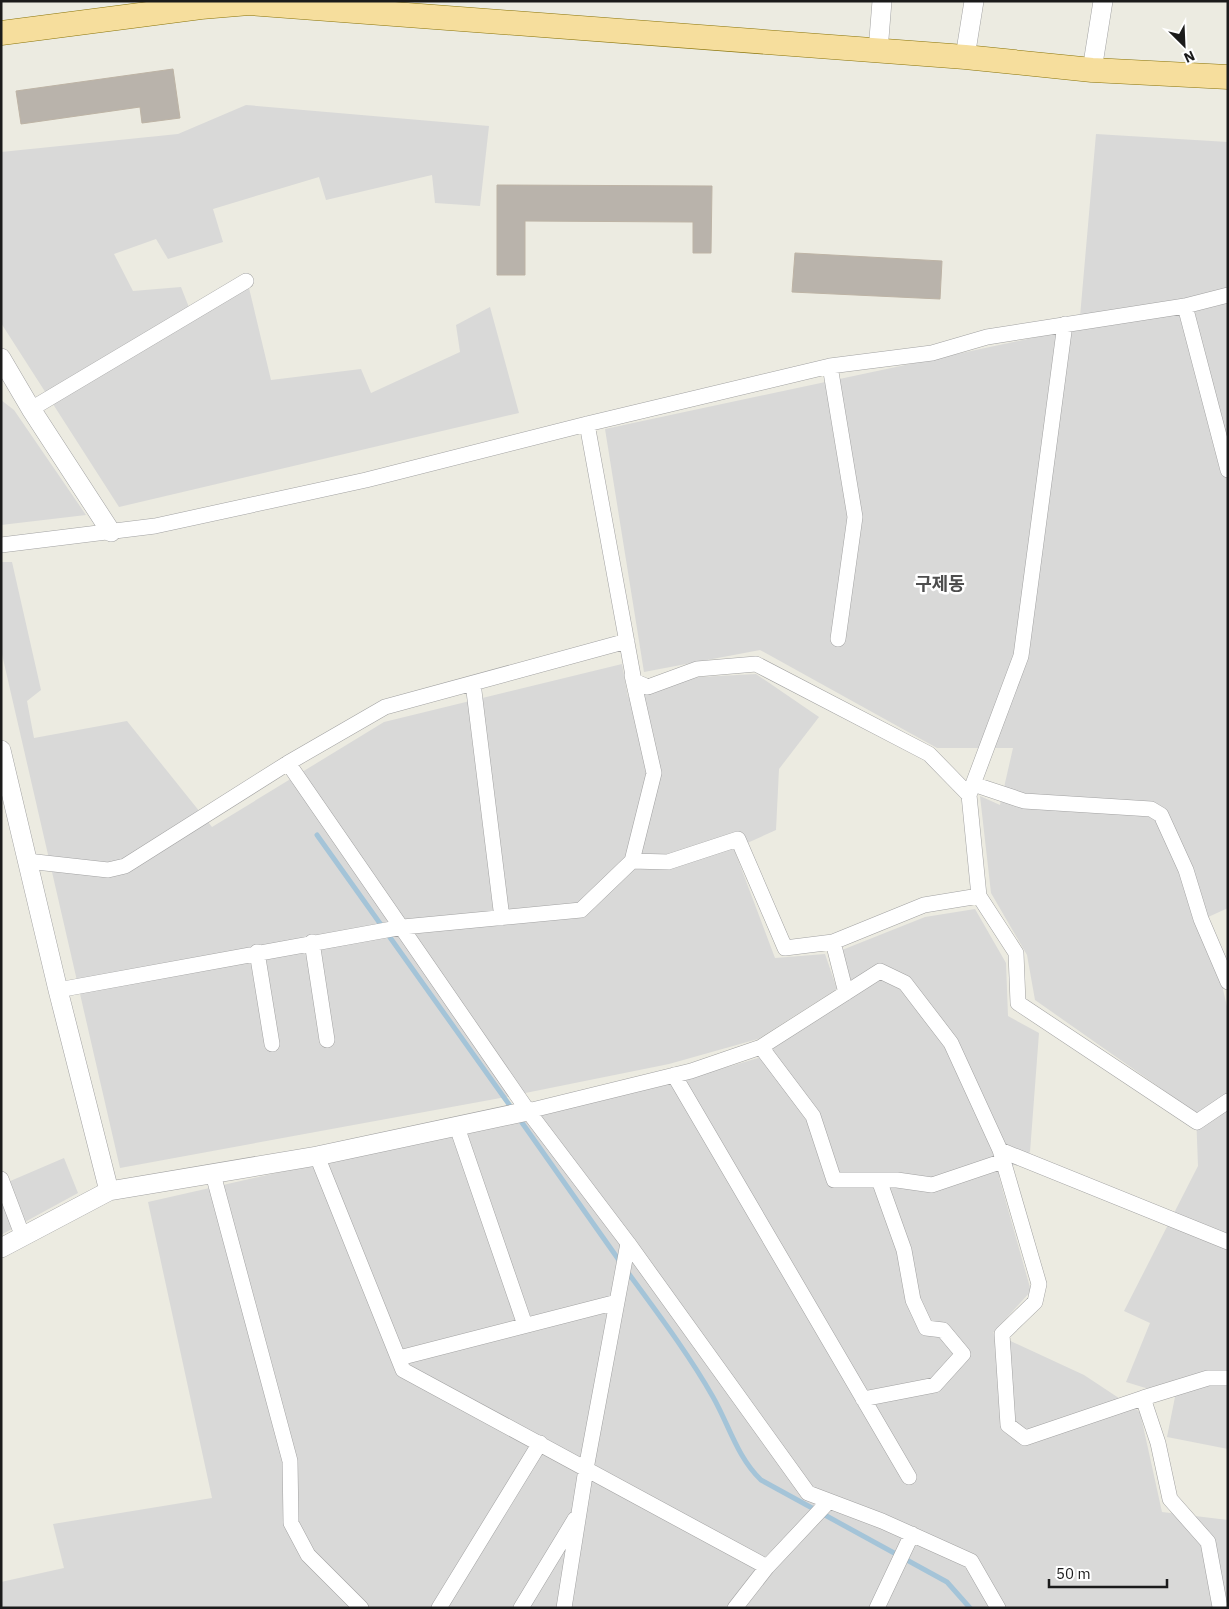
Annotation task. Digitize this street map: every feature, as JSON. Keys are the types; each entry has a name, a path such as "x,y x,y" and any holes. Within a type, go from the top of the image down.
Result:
{"main road":[{"path":"1,33 218,3 249,3 966,57 1092,70 1228,77"}],"street":[{"path":"878,51 882,1"},
{"path":"966,57 974,1"},
{"path":"1092,70 1103,1"},
{"path":"31,409 246,281"},
{"path":"1,545 155,526 276,501 830,366 932,353 988,337 1185,306 1228,295"},
{"path":"1185,306 1228,470"},
{"path":"1065,324 1021,656 971,790 979,896 1016,953 1018,1003 1197,1122 1228,1101"},
{"path":"1,358 31,409 111,532"},
{"path":"830,366 855,517 838,639"},
{"path":"58,990 403,926 581,910 632,861 654,773 634,681 587,424"},
{"path":"27,862 108,870 125,866 288,763 384,707 627,641"},
{"path":"634,681 648,687 697,669 756,664 929,754 971,790 1024,801 1151,809 1161,815 1186,870 1201,919 1228,982"},
{"path":"473,683 502,918"},
{"path":"1,750 58,990 109,1191"},
{"path":"288,763 403,926 519,1113 628,1243 808,1493 912,1534 971,1561 998,1608"},
{"path":"632,861 668,862 738,839 785,948 833,942 924,905 979,896"},
{"path":"312,942 327,1040"},
{"path":"833,942 846,993"},
{"path":"257,952 272,1044"},
{"path":"1,1248 109,1191 317,1156 457,1128 691,1071 761,1047 880,971 905,983 951,1043 1001,1155 1039,1284 1035,1302 1002,1334 1008,1425 1025,1438 1208,1378 1228,1378"},
{"path":"761,1047 813,1116 834,1180 897,1180 932,1185 1001,1155 1228,1242"},
{"path":"674,1075 909,1477"},
{"path":"457,1128 525,1325"},
{"path":"317,1156 403,1370 767,1567"},
{"path":"213,1174 290,1461 291,1523 308,1555 361,1608"},
{"path":"1,1179 22,1237"},
{"path":"863,1399 935,1385 964,1354 943,1330 926,1328 913,1300 904,1250 878,1180"},
{"path":"564,1608 586,1468 628,1243"},
{"path":"399,1358 617,1302"},
{"path":"1143,1398 1158,1442 1170,1499 1208,1542 1219,1607 1228,1605"},
{"path":"439,1608 540,1443"},
{"path":"735,1608 767,1567 829,1501"},
{"path":"521,1608 579,1511"},
{"path":"877,1608 912,1534"}],"shaded area":[{"path":"246,105 489,126 480,206 435,203 432,175 326,200 319,177 213,209 223,242 168,259 156,239 114,254 133,291 181,287 194,320 249,288 271,380 361,369 371,393 460,352 456,325 490,307 519,413 119,507 1,323 1,152 178,134"},
{"path":"1096,134 1228,142 1228,908 1195,923 1222,985 1228,1011 1228,1449 1167,1437 1175,1397 1126,1382 1150,1323 1124,1311 1198,1166 1196,1113 1035,1000 1027,955 991,893 980,796 1000,805 1013,748 937,748 760,650 644,672 605,429 1079,328"},
{"path":"1,400 14,410 86,515 1,525"},
{"path":"1,562 12,562 41,690 27,701 34,738 127,721 212,827 384,722 622,664 628,697 699,677 756,674 819,717 779,769 776,830 734,849 775,958 825,954 837,989 758,1039 669,1064 506,1097 120,1168 1,650"},
{"path":"975,909 1006,963 1008,1016 1039,1033 1030,1152 999,1177 1031,1291 993,1333 1084,1375 1140,1412 1162,1512 1228,1520 1228,1608 1,1608 1,1582 64,1568 53,1524 212,1498 148,1202 666,1085 758,1058 848,1000 842,950 925,917"},
{"path":"64,1158 78,1193 1,1235 1,1185"}],"building":[{"path":"173,69 180,118 142,123 140,107 21,124 16,91"},
{"path":"497,185 712,186 711,253 693,253 693,222 525,221 525,275 497,275"},
{"path":"795,253 942,261 940,299 792,292"}],"waterway":[{"path":"317,835 513,1110"},
{"path":"518,1117 621,1263"},
{"path":"626,1270 693,1364 719,1408 739,1451 761,1480 947,1582 970,1608"}],"district":[{"name":"구제동","path":"940,584"}]}
